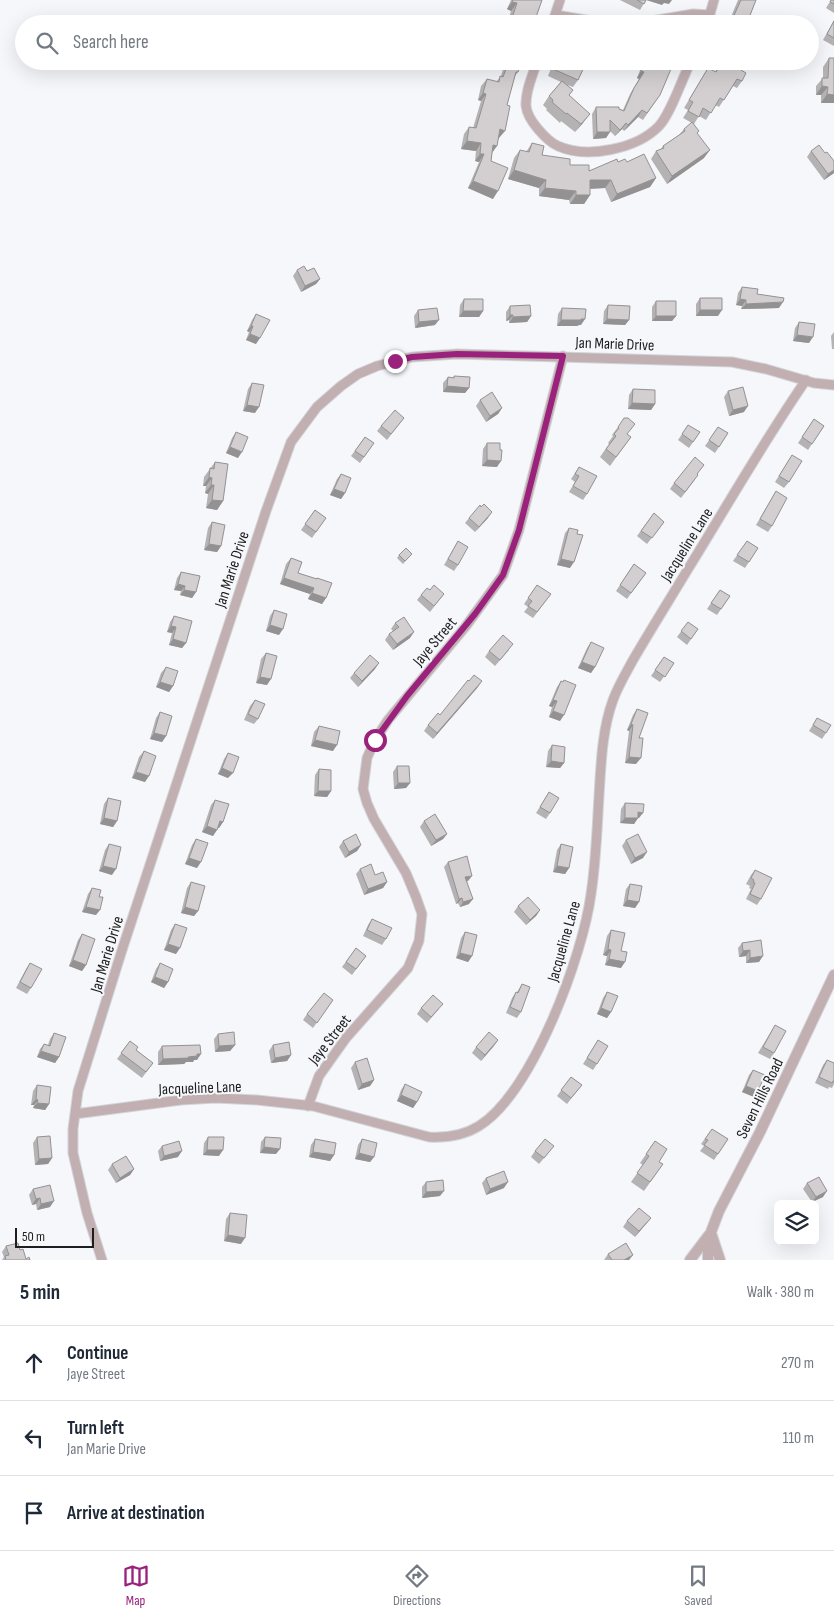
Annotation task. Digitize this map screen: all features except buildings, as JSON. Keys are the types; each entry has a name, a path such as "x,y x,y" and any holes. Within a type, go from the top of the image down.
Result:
{"street":[{"path":"556,15 560,0"},
{"path":"709,15 714,0"},
{"path":"534,70 526,105 531,121 541,134 558,146 573,150 591,151 614,150 632,144 659,126 687,70"},
{"name":"Jan Marie Drive","path":"102,1260 87,1213 73,1154 75,1114 84,1072 214,667 281,466 297,432 317,407 358,374 412,357 457,354 732,362 834,385"},
{"name":"Jaye Street","path":"308,1106 319,1076 346,1038 408,968 419,941 422,914 416,897 406,873 374,819 367,803 364,789 367,758 375,740 388,720 466,626 503,575 519,530 563,356"},
{"name":"Jacqueline Lane","path":"75,1114 181,1100 216,1098 308,1106 378,1122 428,1137 447,1138 466,1133 494,1114 516,1086 536,1055 572,969 591,896 603,746 607,718 613,698 651,629 806,380"},
{"name":"Seven Hills Road","path":"708,1260 711,1232 719,1211 760,1132 834,975"},
{"path":"690,1260 711,1232"},
{"path":"711,1232 720,1260"}],"route":[{"path":"375,740 407,696 466,626 503,575 519,530 563,356 457,354 412,357 395,361"}]}
